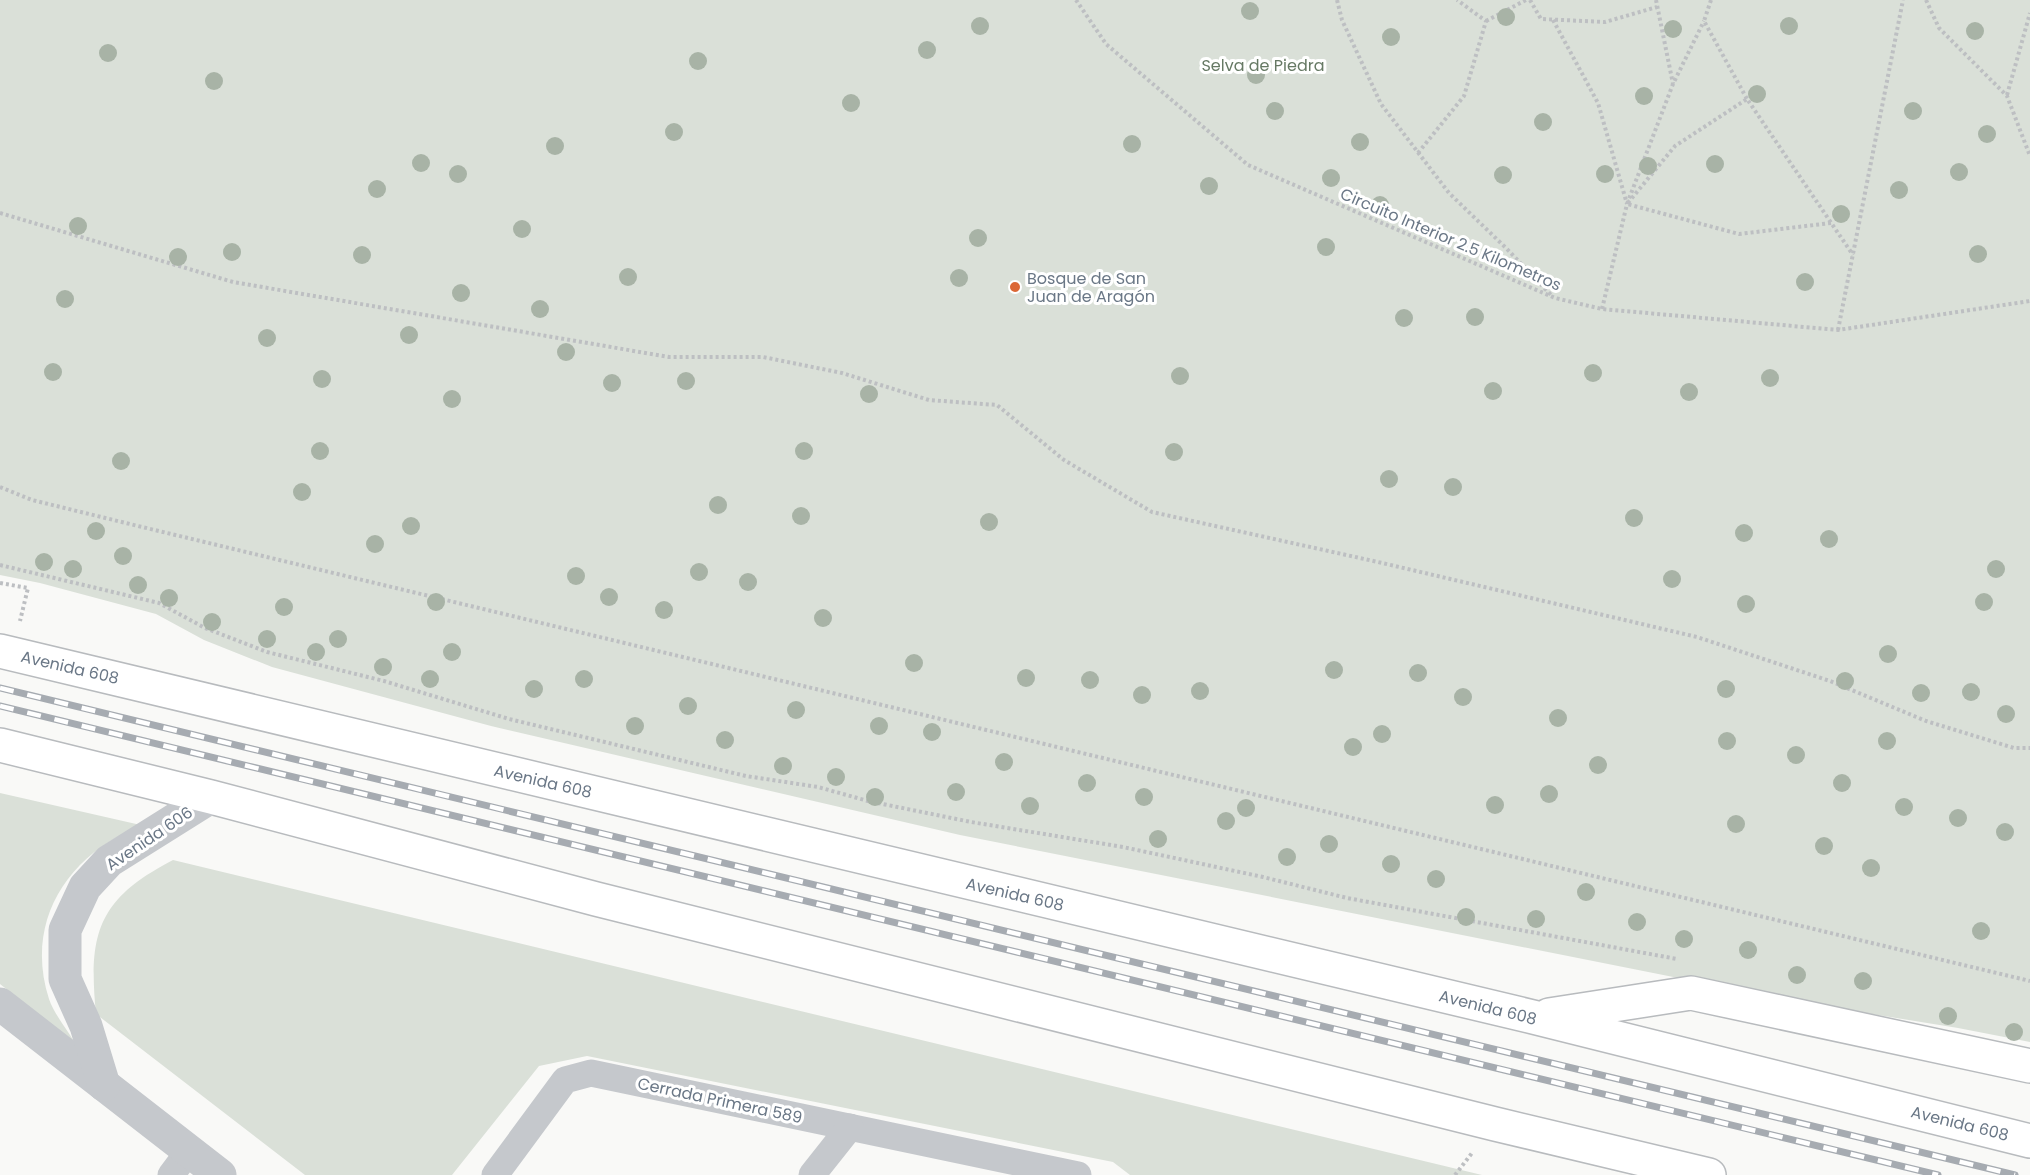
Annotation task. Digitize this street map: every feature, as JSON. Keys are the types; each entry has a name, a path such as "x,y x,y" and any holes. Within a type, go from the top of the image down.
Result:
{"highway":[{"name":"Avenida 608","path":"0,651 1533,1017 2030,1141"},
{"path":"0,745 212,797 596,899 1709,1175"},
{"path":"1533,1017 1691,993 2030,1066"}],"street":[{"name":"Avenida 606","path":"104,1085 86,1026 65,979 65,930 85,887 109,861 212,797"},
{"path":"0,1004 104,1085 180,1163 220,1175"},
{"name":"Cerrada Primera 589","path":"495,1175 565,1080 591,1073 1078,1175"},
{"path":"812,1175 850,1127"}],"path":[{"name":"Circuito Interior 2.5 Kilometros","path":"1076,0 1106,44 1248,165 1555,298 1602,309 1838,330 2030,301"},
{"path":"1337,0 1342,20 1381,104 1449,194 1508,249 1555,298"},
{"path":"1457,0 1486,21"},
{"path":"1418,153 1464,96 1486,21 1528,0 1541,19 1553,20 1605,22 1657,7"},
{"path":"1656,0 1673,84"},
{"path":"1602,309 1627,204 1673,84 1704,21 1711,0"},
{"path":"1838,330 1903,0"},
{"path":"1926,0 1939,28 2007,96 2030,156"},
{"path":"2007,96 2030,13"},
{"path":"1553,20 1598,103 1627,204"},
{"path":"1704,21 1747,99 1853,255"},
{"path":"1627,204 1675,146 1747,99"},
{"path":"1627,204 1739,234 1831,224"},
{"path":"0,213 233,282 669,357 763,357 842,373 929,400 997,405 1064,460 1152,512 1697,636 1830,681 1926,721 2014,748 2030,748"},
{"path":"0,487 32,500 2030,981"},
{"path":"0,565 159,603 205,628 267,652 384,681 509,719 746,776 818,787 868,801 971,822 1146,852 1347,898 1682,960"},
{"path":"0,583 28,588"}],"green space":[{"name":"Bosque de San Juan de Aragón","path":"0,0 2030,0 2030,1042 1804,1003 960,835 491,726 272,667 204,640 156,614 40,583 0,575"},
{"path":"0,793 145,826 119,836 79,866 64,884 45,926 42,949 43,974 49,999 75,1043 0,984"},
{"path":"173,860 1482,1175 1130,1175 1113,1162 587,1056 539,1066 452,1175 305,1175 96,1014 94,961 103,921 128,889"}],"railway":[{"path":"0,688 2015,1175"},
{"path":"0,706 1938,1175"}],"place":[{"name":"Bosque de San Juan de Aragón","path":"1015,287"}],"park label":[{"name":"Selva de Piedra","path":"1263,65"}]}
